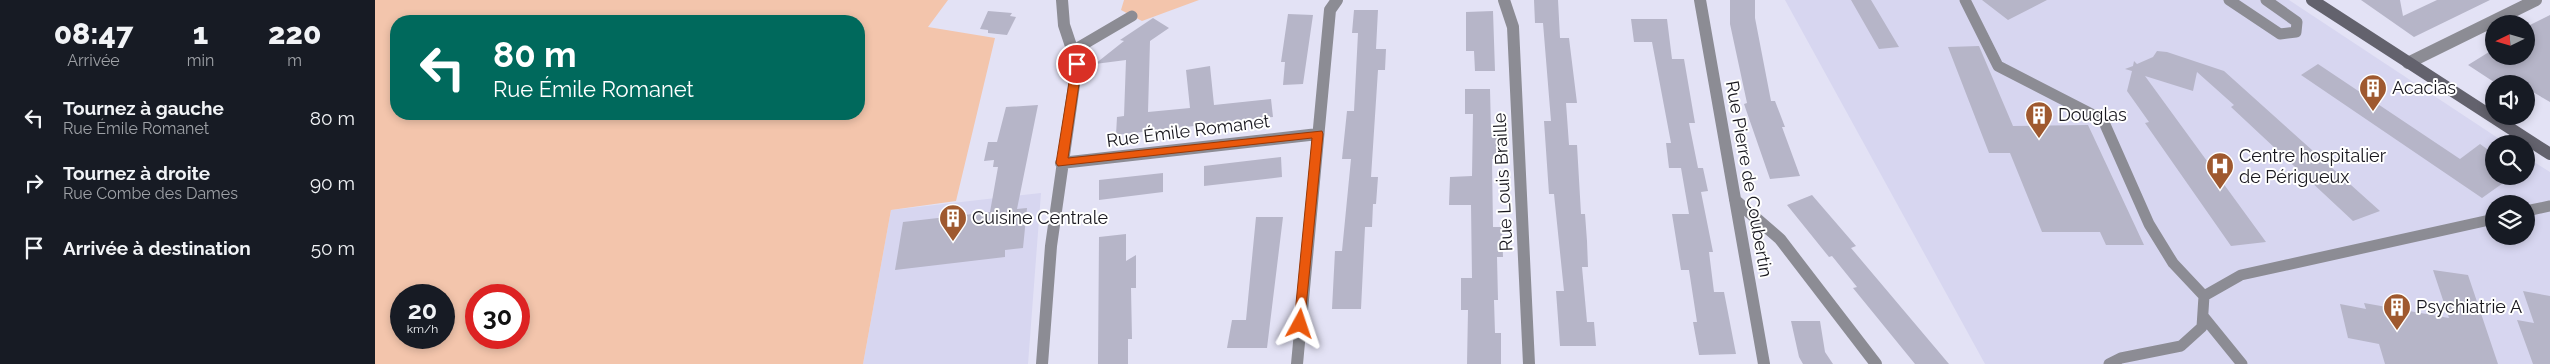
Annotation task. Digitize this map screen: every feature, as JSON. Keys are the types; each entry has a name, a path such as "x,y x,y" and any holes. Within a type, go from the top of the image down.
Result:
{"main road":[{"path":"2312,0 2550,154"}],"street":[{"path":"1042,364 1051,246 1061,163 1077,64 1074,50 1063,27 1060,12 1062,0"},
{"path":"1297,364 1330,10 1337,0"},
{"name":"Rue Louis Braille","path":"1504,0 1507,4 1513,28 1529,364"},
{"name":"Rue Pierre de Coubertin","path":"1700,0 1764,364"},
{"path":"2408,63 2536,0"},
{"name":"Rue Émile Romanet","path":"1061,163 1318,134"},
{"path":"1735,200 1780,239 1876,364"}],"lane":[{"path":"1965,0 1999,66 2103,120 2149,224 2173,263 2204,296 2202,327 2181,346 2121,358 2109,364"},
{"path":"2229,0 2280,34 2296,32 2297,22 2266,0"},
{"path":"1074,50 1132,16"},
{"path":"2535,209 2550,206"},
{"path":"2204,296 2241,276 2485,221"},
{"path":"2203,316 2241,364"}],"shaded area":[{"path":"375,0 948,0 928,27 995,38 956,201 891,210 863,364 375,364"},
{"path":"1124,0 1199,0 1142,21 1121,10"},
{"name":"Centre hospitalier de Périgueux","path":"1785,0 2289,0 2493,135 2485,135 2485,185 2535,185 2535,163 2550,172 2550,364 1985,364"},
{"path":"1041,193 1028,364 863,364 891,210"}],"building":[{"path":"1534,0 1558,0 1560,38 1569,38 1577,103 1566,103 1569,145 1577,145 1581,214 1585,214 1587,241 1588,267 1582,267 1587,322 1594,322 1596,346 1560,346 1556,291 1564,291 1554,194 1549,194 1544,121 1551,121 1543,23 1535,23"},
{"path":"1730,0 1755,0 1755,18 1771,101 1775,101 1785,127 1782,127 1800,176 1770,179 1744,104 1747,103 1730,24"},
{"path":"1851,0 1871,0 1899,47 1879,49"},
{"path":"1982,0 2047,0 2008,20"},
{"path":"2361,0 2400,0 2403,16 2437,0 2490,0 2414,37"},
{"path":"1354,10 1378,10 1376,49 1386,49 1385,70 1378,70 1371,177 1378,177 1376,204 1373,204 1372,227 1365,227 1361,309 1332,309 1335,251 1342,251 1351,159 1342,159 1347,111 1354,111 1358,33 1352,33"},
{"path":"988,11 1012,13 1010,16 1016,17 1007,35 988,33 988,30 980,29"},
{"path":"1493,11 1495,71 1475,71 1474,51 1466,51 1466,12"},
{"path":"1288,14 1313,15 1303,84 1283,85 1285,62 1281,62"},
{"path":"2550,15 2550,102 2535,93 2535,75 2485,76 2468,65 2485,54 2485,65 2535,65 2535,22"},
{"path":"1153,18 1169,28 1150,41 1148,112 1190,108 1186,70 1210,66 1214,105 1271,99 1273,117 1116,135 1117,117 1124,116 1126,60 1095,64 1124,41 1120,40"},
{"path":"1631,19 1667,19 1672,59 1684,59 1695,123 1689,123 1698,168 1703,168 1708,191 1701,192 1713,252 1709,252 1714,292 1724,292 1736,354 1699,355 1693,322 1697,322 1689,270 1681,270 1672,214 1689,214 1681,168 1669,168 1666,143 1671,143 1652,42 1634,42"},
{"name":"Douglas","path":"1979,46 2013,126 2088,125 2144,245 2106,245 2100,232 2042,232 2010,153 1989,153 1948,47"},
{"path":"2157,51 2167,52 2224,71 2380,211 2353,221 2231,107 2234,105 2197,72 2193,91 2145,76 2266,242 2231,246 2145,123 2149,122 2127,91 2132,71 2125,69 2133,66 2134,61 2137,64 2153,57"},
{"name":"Acacias","path":"2318,64 2460,159 2480,144 2485,148 2485,185 2500,185 2482,198 2301,75"},
{"path":"1465,89 1490,89 1491,132 1497,132 1497,159 1492,159 1493,227 1502,227 1503,257 1497,257 1498,300 1494,300 1495,333 1501,333 1501,364 1467,364 1468,310 1461,310 1461,278 1472,278 1471,205 1449,205 1450,177 1472,176 1473,114 1465,114"},
{"path":"1038,105 1017,209 1027,208 1023,248 1005,250 1005,257 895,270 903,222 990,212 998,167 993,167 994,160 984,161 988,142 997,142 1006,107"},
{"path":"1281,157 1282,177 1204,186 1204,166"},
{"path":"1163,173 1163,192 1099,200 1099,180"},
{"path":"1812,195 1856,246 1851,248 1949,364 1915,364 1853,288 1857,287 1832,256 1829,257 1787,205"},
{"path":"1256,217 1283,217 1267,348 1227,348 1232,320 1246,320"},
{"path":"1126,234 1126,261 1136,255 1136,288 1131,288 1132,339 1128,339 1128,364 1098,364 1099,237"},
{"name":"Psychiatrie A","path":"2433,270 2468,275 2498,364 2385,364 2379,344 2348,338 2340,304 2366,309 2364,303 2449,318"},
{"path":"2523,291 2550,296 2550,364 2533,364 2517,320 2534,323"},
{"path":"1791,321 1820,321 1825,352 1833,364 1803,364 1799,357"}],"place":[{"name":"Acacias","path":"2373,112"},
{"name":"Douglas","path":"2039,139"},
{"name":"Centre hospitalier de Périgueux","path":"2220,190"},
{"name":"Cuisine Centrale","path":"953,242"},
{"name":"Psychiatrie A","path":"2397,331"}],"route":[{"path":"1077,64 1061,163 1318,134 1300,324"}]}
